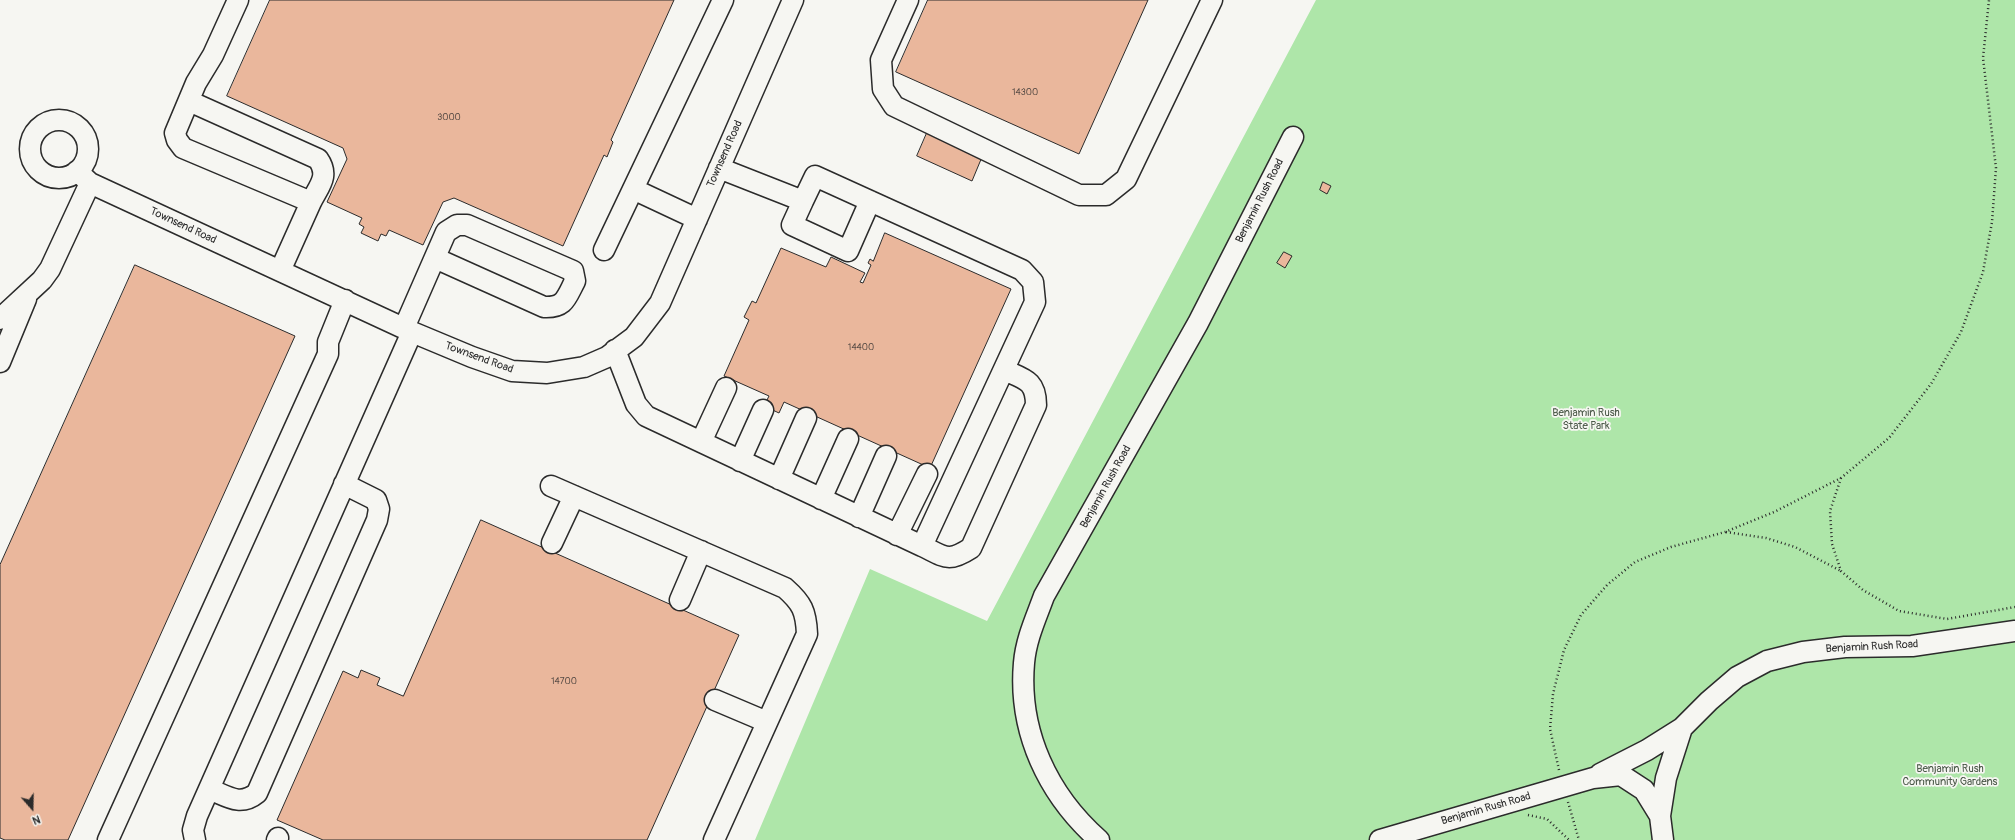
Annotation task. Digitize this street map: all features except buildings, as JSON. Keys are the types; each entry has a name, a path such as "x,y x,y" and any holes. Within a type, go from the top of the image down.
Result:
{"street":[{"path":"238,0 213,55 196,83 188,101 175,133 177,140 183,148 310,202"},
{"path":"604,250 723,0"},
{"name":"Townsend Road","path":"29,293 50,269 84,177 408,330 472,357 512,371 547,373 584,367 607,357 634,337 660,303 793,0"},
{"path":"908,0 880,60 884,89 894,106 1079,195 1106,195 1126,179 1212,0"},
{"path":"188,101 318,159 323,167 324,176 310,202 280,270"},
{"name":"Benjamin Rush Road","path":"1098,840 1084,827 1062,801 1040,765 1027,726 1023,697 1024,662 1030,630 1044,596 1198,323 1293,137"},
{"path":"719,168 803,201"},
{"path":"870,201 848,251 792,225 815,176 1022,270 1033,282 1035,302 922,546"},
{"path":"633,189 696,219"},
{"path":"195,840 193,830 197,816 344,484 408,330 435,258 446,232 457,225 467,225 573,271 575,281 564,301 555,307 544,307 435,258"},
{"path":"0,319 29,293"},
{"path":"0,362 29,293"},
{"path":"107,832 297,412 319,352 328,342 345,300"},
{"path":"615,350 636,404 646,416 945,557 957,557 971,548 1036,405 1036,392 1030,382 1004,370"},
{"path":"701,442 726,388"},
{"path":"740,461 763,410"},
{"path":"779,479 806,418"},
{"path":"821,499 848,439"},
{"path":"860,517 886,456"},
{"path":"897,535 927,474"},
{"path":"209,789 237,801 249,800 257,793 377,520 379,509 376,500 344,484"},
{"path":"551,486 785,588 798,600 806,617 807,634 714,840"},
{"path":"552,543 574,496"},
{"path":"680,600 701,551"},
{"name":"Benjamin Rush Road","path":"1593,778 1647,750 1682,728 1709,701 1737,677 1767,661 1803,652 1845,647 1912,646 2015,631"},
{"path":"715,700 767,722"},
{"name":"Benjamin Rush Road","path":"1663,840 1660,816 1666,778 1682,728"},
{"name":"Benjamin Rush Road","path":"1380,840 1593,778 1621,775 1644,790 1660,816"}],"path":[{"path":"1560,773 1550,729 1553,694 1564,650 1581,615 1607,585 1635,562 1671,547 1725,532 1774,512 1841,478 1889,438 1931,384 1961,332 1983,272 1992,222 1996,168 1983,58 1989,0"},
{"path":"1841,478 1830,511 1832,544 1841,571"},
{"path":"1725,532 1766,538 1796,547 1841,571 1863,590 1899,611 1947,619 2015,607"},
{"path":"1568,800 1579,840"},
{"path":"1523,814 1547,819 1570,840"}],"green space":[{"name":"Benjamin Rush State Park","path":"1316,0 2015,0 2015,840 755,840 870,569 987,621"}],"park label":[{"name":"Benjamin Rush Community Gardens","path":"1950,775"}]}
